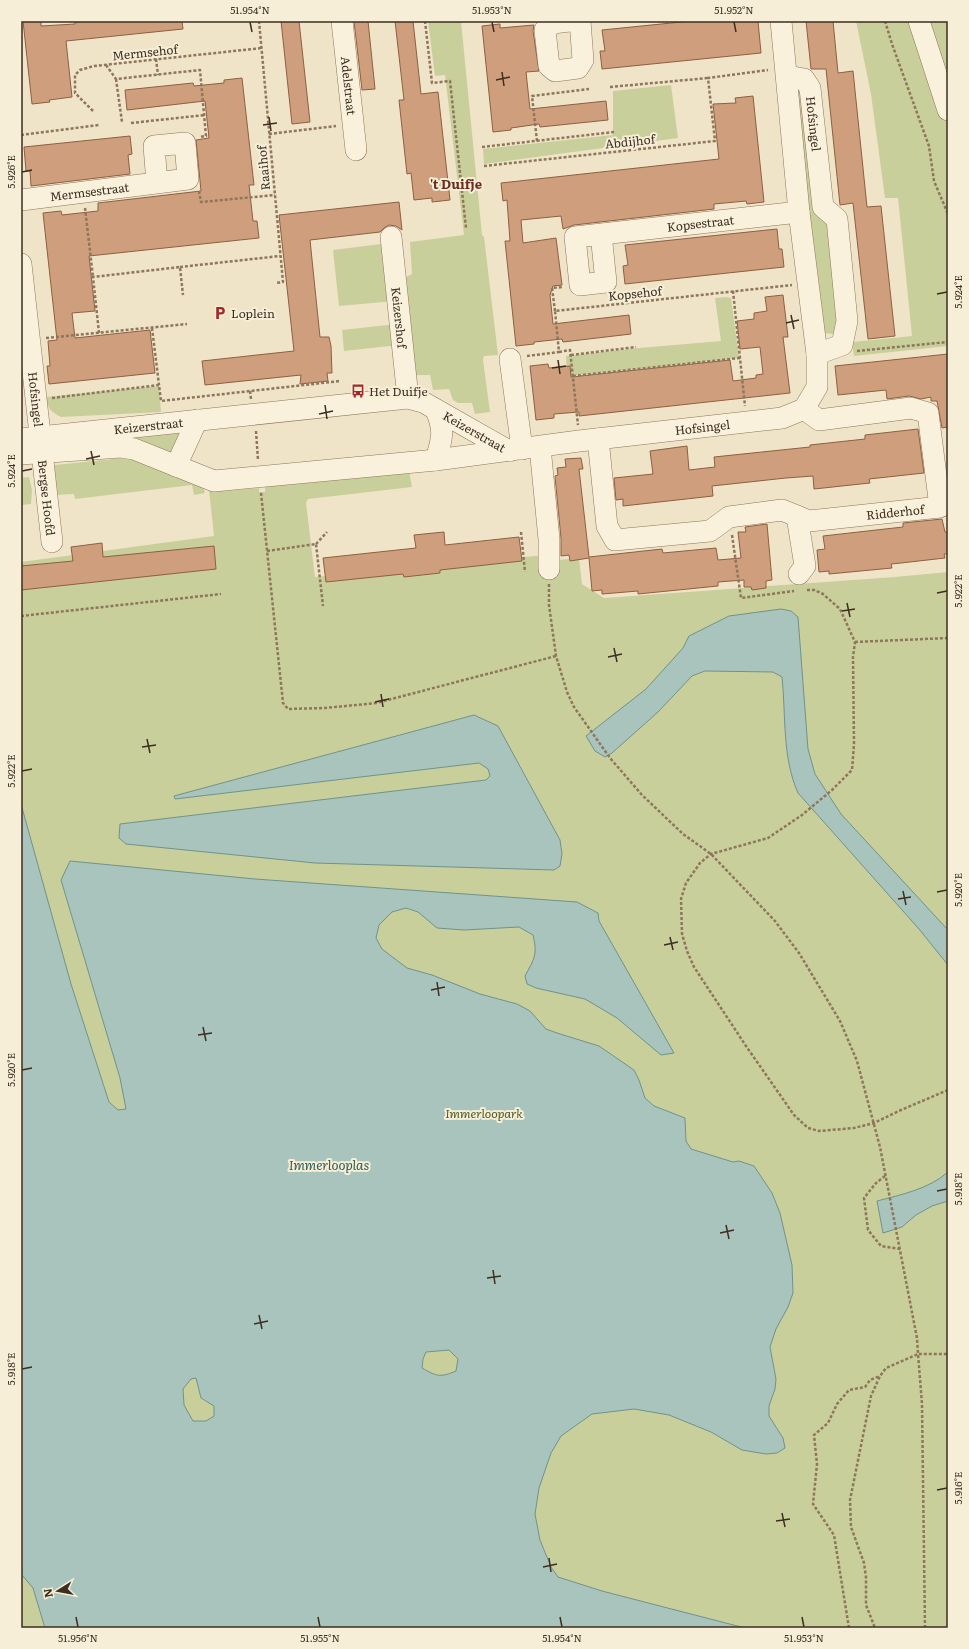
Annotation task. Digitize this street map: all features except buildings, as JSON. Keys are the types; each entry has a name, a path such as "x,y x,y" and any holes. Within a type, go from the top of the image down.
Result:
{"street":[{"name":"Adelstraat","path":"342,21 356,150"},
{"path":"569,21 553,23 545,30 549,66 555,70 578,68 583,60 580,21"},
{"name":"Hofsingel","path":"524,449 782,418 804,410 817,387 817,354 800,212 782,21"},
{"path":"919,21 948,110"},
{"name":"Hofsingel","path":"787,72 804,79 810,88 823,207 837,219 847,321 842,345"},
{"path":"157,183 154,146 185,143 188,179"},
{"name":"Mermsestraat","path":"21,200 188,179"},
{"name":"Kopsestraat","path":"580,285 575,237 800,212"},
{"name":"Keizershof","path":"391,237 408,398"},
{"name":"Hofsingel","path":"21,264 36,400 34,443"},
{"path":"817,354 842,345"},
{"path":"517,358 524,449 550,539 549,569"},
{"name":"Keizerstraat","path":"21,454 34,443 197,420 408,398 423,402 436,410 524,449"},
{"name":"Ridderhof","path":"589,440 607,526 615,540 710,531 729,517 782,510 809,521 940,506 928,413 911,408 819,420 804,410"},
{"path":"436,410 441,422 443,436 436,460"},
{"path":"176,466 197,420"},
{"name":"Keizerstraat","path":"34,443 121,447 134,449 214,481 436,460 524,449"},
{"name":"Bergse Hoofd","path":"34,443 52,542"},
{"path":"797,516 805,566 799,574"}],"path":[{"name":"Raaihof","path":"259,21 283,282 276,283"},
{"path":"425,21 432,83 450,81 466,228"},
{"path":"885,21 929,146 934,181 948,214"},
{"name":"Mermsehof","path":"93,111 75,93 75,75 80,70 106,65 262,48"},
{"path":"156,60 158,75"},
{"path":"106,65 116,80 122,122"},
{"path":"116,80 200,70 206,136 190,139 185,143"},
{"path":"610,88 787,72"},
{"name":"Abdijhof","path":"484,166 715,141 708,78"},
{"path":"538,141 532,96 589,89"},
{"path":"131,123 204,115"},
{"path":"269,134 353,124"},
{"path":"21,136 99,125"},
{"name":"Abdijhof","path":"482,147 614,132"},
{"path":"188,179 199,188 201,202 275,195"},
{"path":"83,192 99,333"},
{"path":"92,278 280,256"},
{"path":"180,267 183,295"},
{"name":"Kopsehof","path":"555,311 808,283"},
{"path":"559,352 552,288 580,285"},
{"path":"732,291 747,422"},
{"path":"29,340 187,324"},
{"path":"152,328 161,401 340,381"},
{"path":"842,345 857,351 948,342"},
{"path":"571,355 636,347"},
{"path":"517,358 570,350 573,376 589,440"},
{"path":"573,376 740,358"},
{"path":"36,400 159,385"},
{"path":"250,391 260,476 282,703 288,709 325,708 376,703 556,656"},
{"path":"729,517 741,598 801,590 819,592 840,608 855,642 853,657 854,744 852,770 832,790 802,815 768,838 711,854 700,863 686,883 681,899 682,934 687,951 694,967 794,1115 808,1128 819,1131 854,1128 874,1123 948,1090"},
{"path":"267,551 316,544 327,532"},
{"path":"522,532 525,572"},
{"path":"316,544 323,606"},
{"path":"549,569 549,605 556,656 567,692 574,707 610,758 658,811 711,854 775,922 799,953 820,986 840,1021 857,1061 874,1123 898,1236 917,1338 922,1404 925,1628"},
{"path":"21,616 221,594"},
{"path":"855,642 948,638"},
{"path":"885,1176 876,1183 864,1198 868,1230 881,1246 900,1250"},
{"path":"875,1628 866,1605 866,1577 864,1563 851,1527 850,1500 871,1396 880,1376 886,1368 918,1354 948,1354"},
{"path":"849,1628 834,1535 813,1504 817,1464 814,1435 828,1423 837,1404 849,1390 865,1386 870,1380 880,1376"}],"green space":[{"path":"428,21 461,21 482,235 484,237 498,355 484,356 483,360 490,412 475,414 472,403 458,403 453,400 449,389 433,390 430,375 415,375 406,277 412,274 410,242 464,235 445,75 435,76"},
{"path":"856,21 916,21 948,121 948,346 854,356 852,342 912,336 898,198 885,198 871,94"},
{"path":"926,21 948,21 948,91"},
{"path":"796,81 803,85 832,225 838,331 833,334 824,333 818,326"},
{"path":"671,85 678,138 484,164 483,149 613,135 613,91"},
{"path":"389,243 395,301 339,306 333,250"},
{"path":"715,298 731,298 739,358 567,376 566,356 721,341"},
{"path":"397,324 399,345 344,351 342,330"},
{"path":"159,386 161,412 61,417 50,409 47,404 46,397"},
{"path":"182,428 171,456 117,440"},
{"path":"132,457 203,486 205,493 194,495 192,485 75,499 74,494 55,495 53,468 55,465"},
{"name":"Immerloopark","path":"409,471 412,487 308,499 306,503 315,577 546,555 557,560 579,558 582,584 604,598 948,572 948,1628 21,1628 21,562 214,536 209,490 225,491 259,488 259,492 265,492 265,486"},
{"path":"29,477 32,490 31,504 21,505 21,478"}],"water":[{"path":"781,609 791,611 798,617 808,749 815,774 841,814 948,930 948,965 919,929 798,793 789,765 787,751 782,677 773,672 705,671 692,676 658,712 612,753 605,757 595,751 586,736 646,689 683,648 689,636 729,616"},
{"path":"474,715 498,726 560,840 562,854 560,866 554,870 315,863 126,844 119,838 120,824 486,780 490,776 488,769 479,763 175,799 174,796"},
{"name":"Immerlooplas","path":"21,804 71,984 109,1102 118,1110 126,1109 120,1078 61,880 70,861 255,879 577,902 598,913 599,921 674,1053 661,1055 617,1018 585,999 536,988 527,984 525,976 534,957 535,947 533,935 519,927 464,930 437,928 418,912 406,908 392,912 379,925 376,938 382,949 407,968 432,975 480,994 517,1004 530,1011 546,1029 599,1046 634,1070 645,1098 654,1106 685,1118 686,1141 691,1149 733,1162 739,1161 754,1166 772,1193 780,1213 792,1265 793,1293 788,1307 776,1329 770,1347 776,1379 775,1389 769,1406 769,1416 783,1438 785,1448 777,1453 766,1454 742,1450 711,1432 669,1415 634,1409 592,1414 561,1436 551,1453 539,1488 535,1514 540,1540 551,1567 558,1577 602,1591 745,1628 45,1628 33,1588 21,1574","holes":["449,1350 458,1359 456,1371 446,1375 438,1375 422,1368 423,1359 426,1352","196,1378 201,1398 214,1406 214,1416 206,1421 193,1421 184,1405 183,1389 191,1379"]},
{"path":"948,1172 948,1201 932,1206 916,1215 902,1227 883,1233 877,1201 905,1194 923,1187 932,1183"}],"place":[{"name":"Loplein","path":"220,313"},
{"name":"Het Duifje","path":"358,391"}],"district":[{"name":"'t Duifje","path":"456,183"}]}
